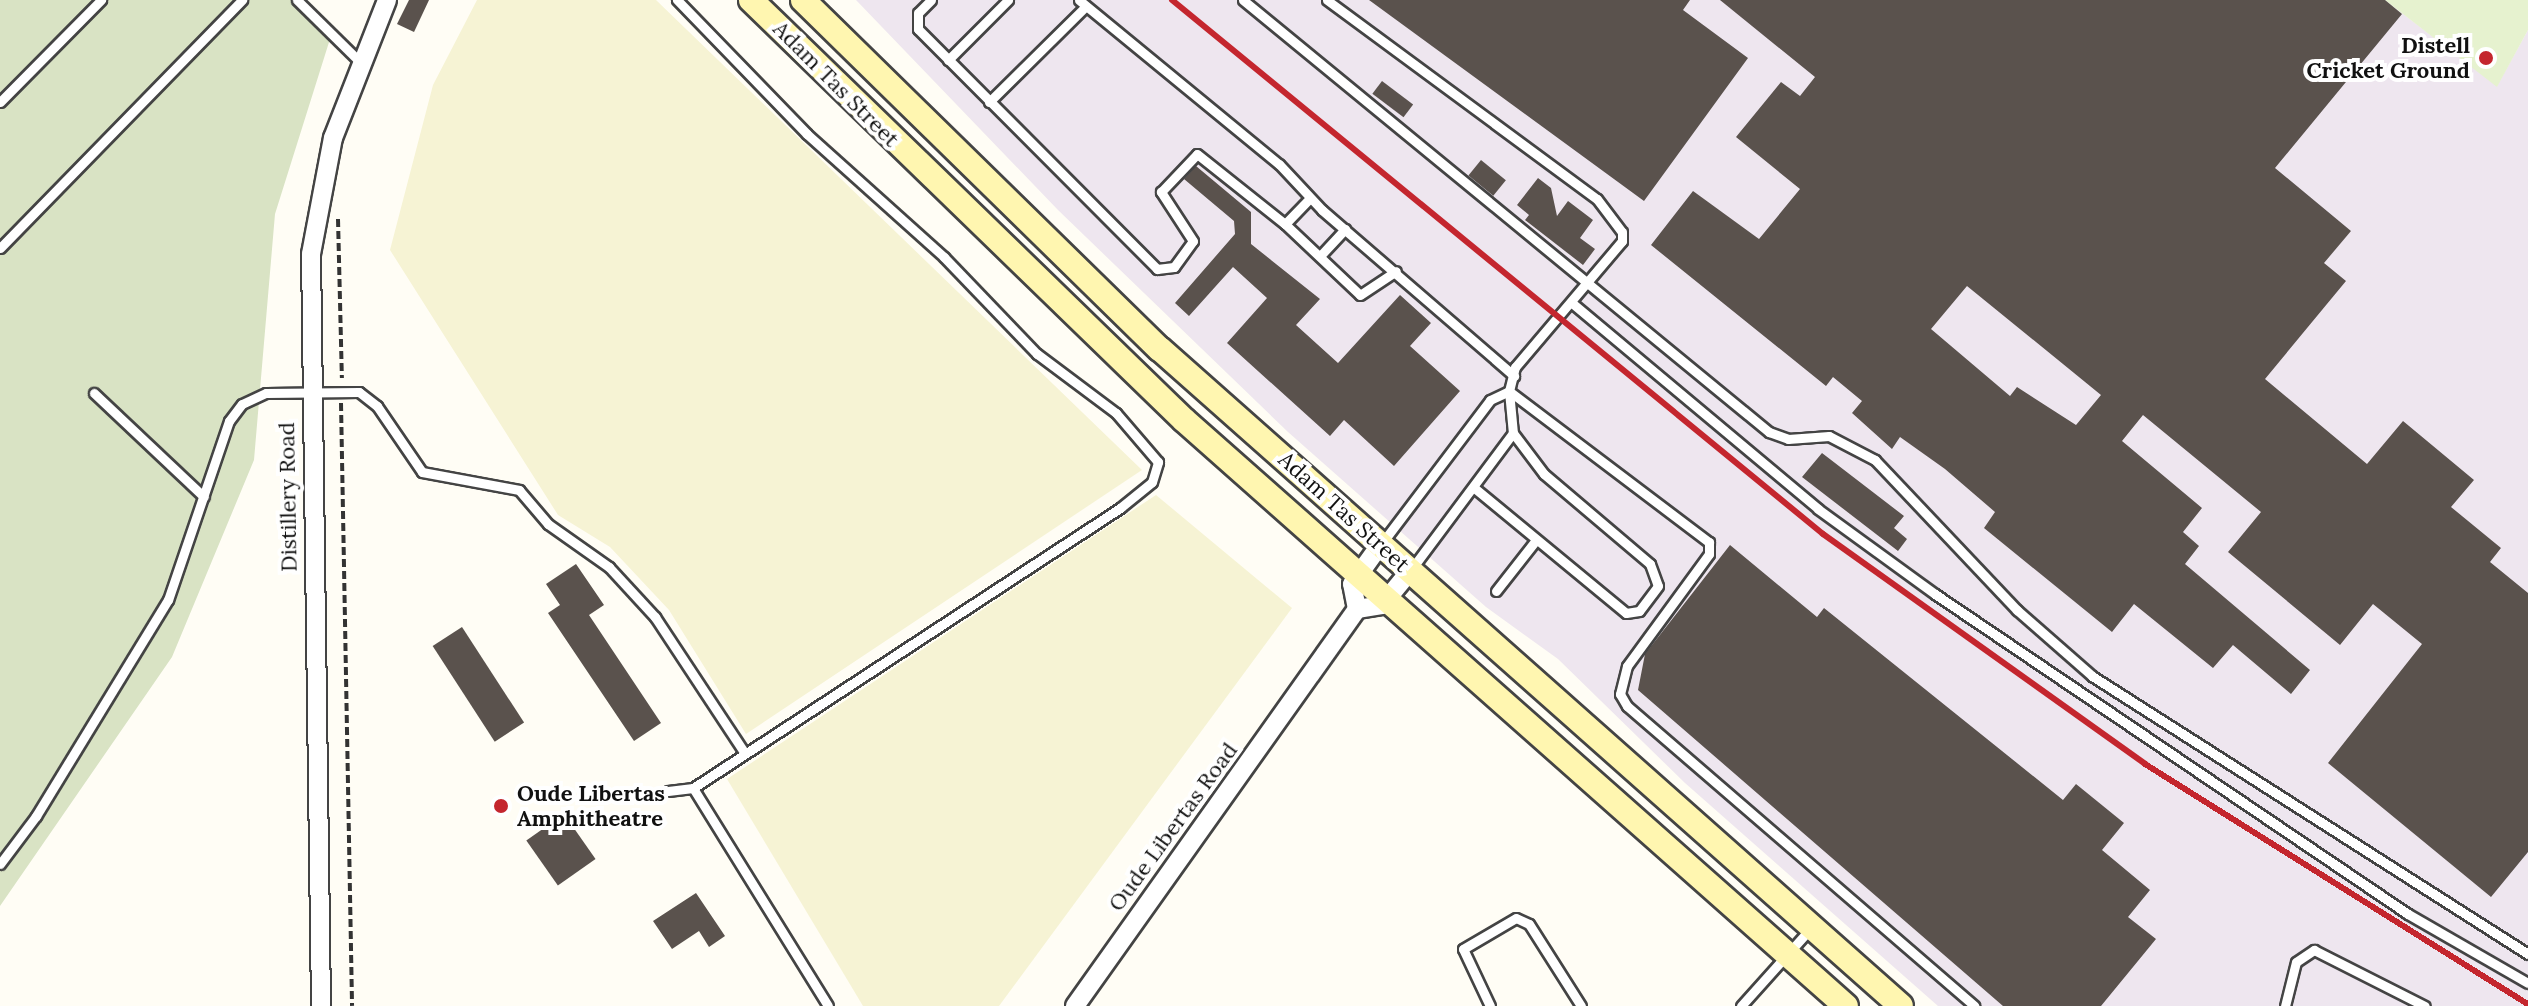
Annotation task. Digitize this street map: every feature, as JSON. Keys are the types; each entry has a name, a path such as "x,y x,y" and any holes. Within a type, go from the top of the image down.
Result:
{"main road":[{"name":"Adam Tas Street","path":"751,0 1091,333 1846,1006"},
{"name":"Adam Tas Street","path":"803,0 1160,349 1901,1006"}],"street":[{"name":"Distillery Road","path":"321,1006 310,391 311,254 320,191 361,63 387,0"},
{"path":"1380,545 1352,584 1357,609 1387,599 1410,571"},
{"name":"Oude Libertas Road","path":"1075,1006 1357,609"}],"lane":[{"path":"0,102 101,0"},
{"path":"0,248 242,0"},
{"path":"297,0 361,63"},
{"path":"668,791 693,788 1120,508 1152,482 1158,462 1116,413 1037,354 944,257 807,134 677,0"},
{"path":"931,0 915,23 989,102 1163,272 1193,241 1161,192 1191,156 1204,158 1285,224 1364,296 1396,271"},
{"path":"948,60 1008,0"},
{"path":"1243,0 1769,432 1788,439 1829,436 1875,460 2040,632 2092,676 2528,954"},
{"path":"1327,0 1611,211 1622,241 1514,376 1509,391 1513,433 1565,496 1650,564 1658,586 1639,611 1626,613 1473,487"},
{"path":"989,102 1082,3 1269,155 1310,198 1514,376"},
{"path":"1285,224 1310,198"},
{"path":"1320,256 1345,229"},
{"path":"1572,303 1818,509 1947,603 2408,914 2528,983"},
{"path":"1380,545 1490,400 1509,391"},
{"path":"1509,391 1709,542 1709,554 1627,666 1620,694 1627,706 1975,1006"},
{"path":"0,864 36,816 168,600 229,421 242,404 266,393 359,392 377,406 422,472 519,490 548,524 609,567 666,632 744,752"},
{"path":"94,393 204,497"},
{"path":"1410,571 1513,433"},
{"path":"1496,591 1536,540"},
{"path":"693,788 828,1006"},
{"path":"1490,1006 1463,949 1516,918 1529,924 1581,1006"},
{"path":"1741,1006 1812,927"},
{"path":"2285,1006 2296,962 2314,950 2425,1006"}],"path":[{"path":"339,205 352,1006"}],"shaded area":[{"path":"477,0 656,0 1142,470 746,734 669,610 610,547 558,515 390,250 433,85"},
{"path":"856,0 2385,0 2497,86 2528,30 2528,1006 1938,1006 1685,783 1558,659 1486,607 1288,432 1058,210"},
{"path":"1156,495 1292,608 999,1006 863,1006 727,779"}],"green space":[{"path":"0,0 296,0 330,39 275,214 254,460 172,657 0,906"},
{"name":"Distell Cricket Ground","path":"2385,0 2528,0 2528,30 2497,87"}],"building":[{"path":"409,0 429,0 414,32 397,24"},
{"path":"1369,0 1690,0 1683,10 1748,58 1644,201"},
{"path":"1720,0 2385,0 2402,14 2275,168 2351,231 2324,263 2346,281 2265,379 2367,464 2403,421 2474,480 2451,507 2501,548 2490,562 2528,593 2528,852 2491,897 2328,763 2422,644 2373,604 2340,645 2228,552 2261,512 2143,415 2122,441 2202,508 2183,532 2199,546 2185,564 2310,670 2291,694 2233,645 2213,668 2134,604 2112,632 1984,528 1995,512 1945,469 1900,437 1892,449 1852,413 1862,401 1833,377 1826,386 1651,245 1693,191 1759,239 1800,189 1736,137 1781,82 1800,96 1815,77","holes":["1967,286 2101,395 2076,425 2017,387 2010,396 1931,329"]},
{"path":"1382,81 1413,104 1404,117 1372,94"},
{"path":"1481,160 1506,180 1493,196 1468,176"},
{"path":"1196,166 1251,212 1251,244 1320,299 1296,325 1338,363 1400,295 1431,323 1410,346 1460,391 1394,466 1344,420 1330,436 1227,343 1267,298 1233,267 1189,316 1175,303 1235,234 1234,221 1184,179"},
{"path":"1538,178 1551,188 1557,216 1568,201 1593,220 1580,238 1595,249 1583,265 1525,220 1529,215 1517,205"},
{"path":"1822,453 1904,516 1894,528 1907,539 1898,551 1802,477"},
{"path":"1730,545 1817,617 1824,608 2063,800 2076,784 2124,823 2102,850 2150,890 2128,917 2156,939 2101,1006 2003,1006 1638,690 1645,654"},
{"path":"576,564 604,605 589,615 661,723 634,741 548,613 560,605 546,584"},
{"path":"462,627 524,723 495,742 433,646"},
{"path":"564,814 596,859 558,885 526,840"},
{"path":"696,893 725,936 709,947 699,931 672,949 653,921"}],"railway":[{"path":"1172,0 1823,534 2145,764 2528,1004"}],"place":[{"name":"Distell Cricket Ground","path":"2486,58"},
{"name":"Oude Libertas Amphitheatre","path":"501,806"}]}
